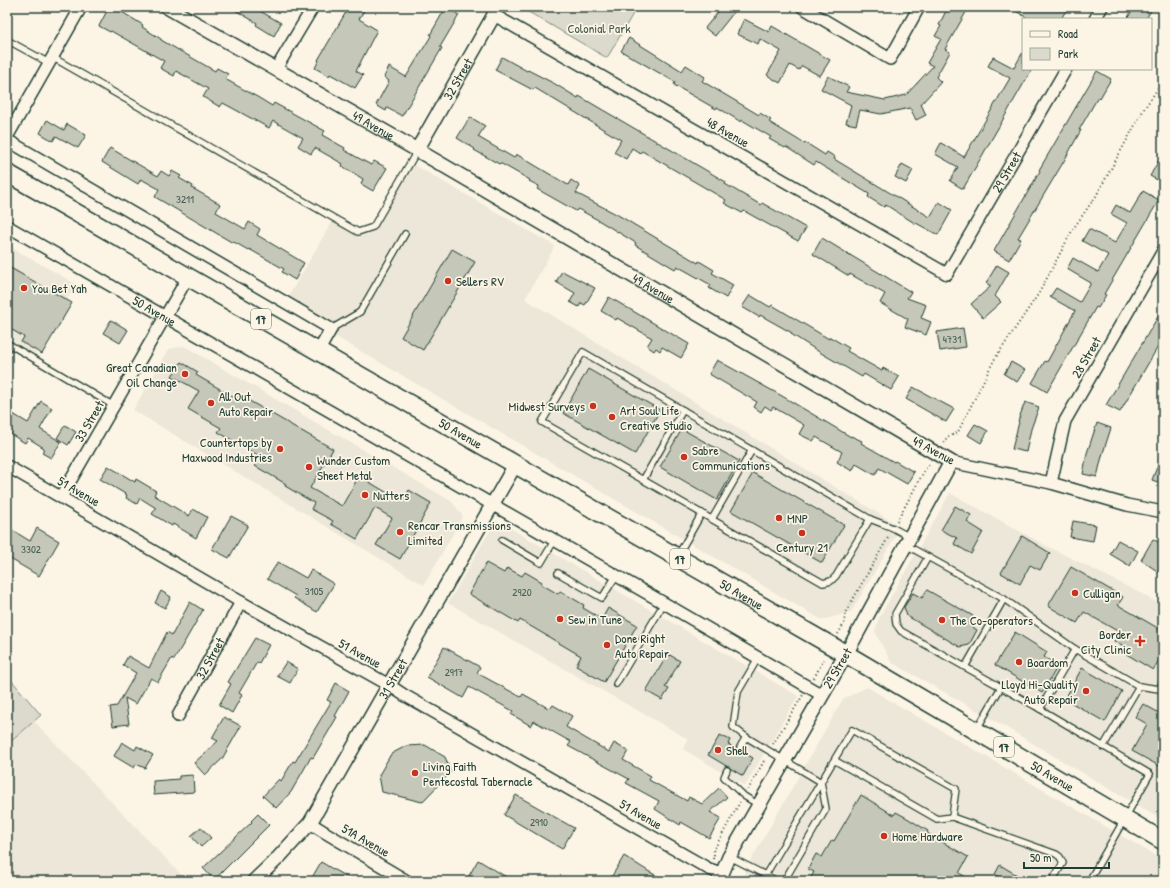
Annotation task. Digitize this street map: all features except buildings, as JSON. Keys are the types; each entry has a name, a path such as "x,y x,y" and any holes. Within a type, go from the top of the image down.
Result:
{"main road":[{"name":"50 Avenue","path":"7,173 846,654 1163,841"}],"street":[{"path":"7,136 81,7"},
{"name":"49 Avenue","path":"167,7 417,150 951,462 1051,483 1127,505 1163,512"},
{"path":"276,69 313,7"},
{"path":"802,7 890,58 919,7"},
{"path":"1096,18 1102,7"},
{"name":"32 Street","path":"417,150 494,11"},
{"name":"48 Avenue","path":"494,11 947,274"},
{"name":"29 Street","path":"947,274 1065,70"},
{"path":"7,140 331,329 318,352"},
{"name":"50 Avenue","path":"7,226 822,695"},
{"name":"28 Street","path":"1051,483 1065,421 1163,251"},
{"name":"33 Street","path":"61,497 188,277"},
{"name":"29 Street","path":"720,877 729,857 846,654 951,462"},
{"name":"31 Street","path":"254,881 310,823 515,465"},
{"name":"51 Avenue","path":"7,466 241,602 389,685 709,869 720,877"},
{"name":"32 Street","path":"178,716 241,602"},
{"name":"51A Avenue","path":"310,823 408,881"}],"lane":[{"path":"7,40 50,60 358,232 372,227 417,150"},
{"path":"331,329 360,312 405,234"},
{"path":"7,343 114,406"},
{"path":"870,519 836,576 831,581 823,583 542,422 583,352 870,519 893,528 928,557 1004,599 1075,649 1139,686 1159,689 1163,681"},
{"path":"643,480 683,410"},
{"path":"712,519 752,450"},
{"path":"677,557 702,513"},
{"path":"502,540 541,563 554,541"},
{"path":"928,557 895,614 896,624 901,631 1040,709 1150,774 1089,881"},
{"path":"558,573 602,598 616,576"},
{"path":"965,667 1004,599"},
{"path":"616,684 664,603"},
{"path":"1040,709 1075,649"},
{"path":"758,658 738,692 733,727 746,737 821,782 826,809 784,881"},
{"path":"1103,747 1139,686"},
{"path":"976,731 1001,687"},
{"path":"766,874 852,730 956,789 952,818"},
{"path":"740,747 746,737"},
{"path":"834,760 937,819 952,818 1056,854 1060,857 1063,863 1052,881"},
{"path":"727,770 724,777 744,796 759,805"},
{"path":"729,857 778,881"}],"path":[{"path":"943,444 947,437 958,432 994,360 1039,293 1073,229 1096,196 1144,109 1163,81"},
{"path":"844,624 845,613 927,466 930,465"},
{"path":"814,676 820,667"},
{"path":"776,740 800,699"},
{"path":"713,849 714,855"}],"shaded area":[{"path":"411,163 555,246 525,299 901,527 851,612 822,620 283,306 333,220 357,234 373,229"},
{"path":"7,245 76,284 36,354 7,337"},
{"path":"184,346 451,501 463,516 424,585 133,410 169,349"},
{"path":"950,493 1045,545 1163,606 1162,820 995,721 891,662 875,632 879,618"},
{"path":"496,520 798,696 745,786 683,749 688,739 448,603"},
{"path":"867,687 1163,860 1163,881 741,881 751,860 843,699"},
{"path":"34,721 187,881 7,881 7,745"}],"green space":[{"name":"Colonial Park","path":"520,7 637,7 607,58"},
{"path":"7,675 41,715 7,745"}],"place":[{"name":"Sellers RV","path":"448,281"},
{"name":"You Bet Yah","path":"24,288"},
{"name":"Great Canadian Oil Change","path":"185,374"},
{"name":"All Out Auto Repair","path":"211,403"},
{"name":"Midwest Surveys","path":"593,406"},
{"name":"Art Soul Life Creative Studio","path":"612,417"},
{"name":"Countertops by Maxwood Industries","path":"280,449"},
{"name":"Sabre Communications","path":"684,457"},
{"name":"Wunder Custom Sheet Metal","path":"309,467"},
{"name":"Nutters","path":"365,495"},
{"name":"MNP","path":"779,518"},
{"name":"Rencar Transmissions Limited","path":"400,532"},
{"name":"Century 21","path":"802,533"},
{"name":"Culligan","path":"1075,593"},
{"name":"Sew in Tune","path":"560,619"},
{"name":"The Co-operators","path":"942,620"},
{"name":"Border City Clinic","path":"1140,641"},
{"name":"Done Right Auto Repair","path":"607,645"},
{"name":"Boardom","path":"1019,662"},
{"name":"Lloyd Hi-Quality Auto Repair","path":"1086,691"},
{"name":"Shell","path":"718,750"},
{"name":"Living Faith Pentecostal Tabernacle","path":"415,773"},
{"name":"Home Hardware","path":"884,836"}]}
